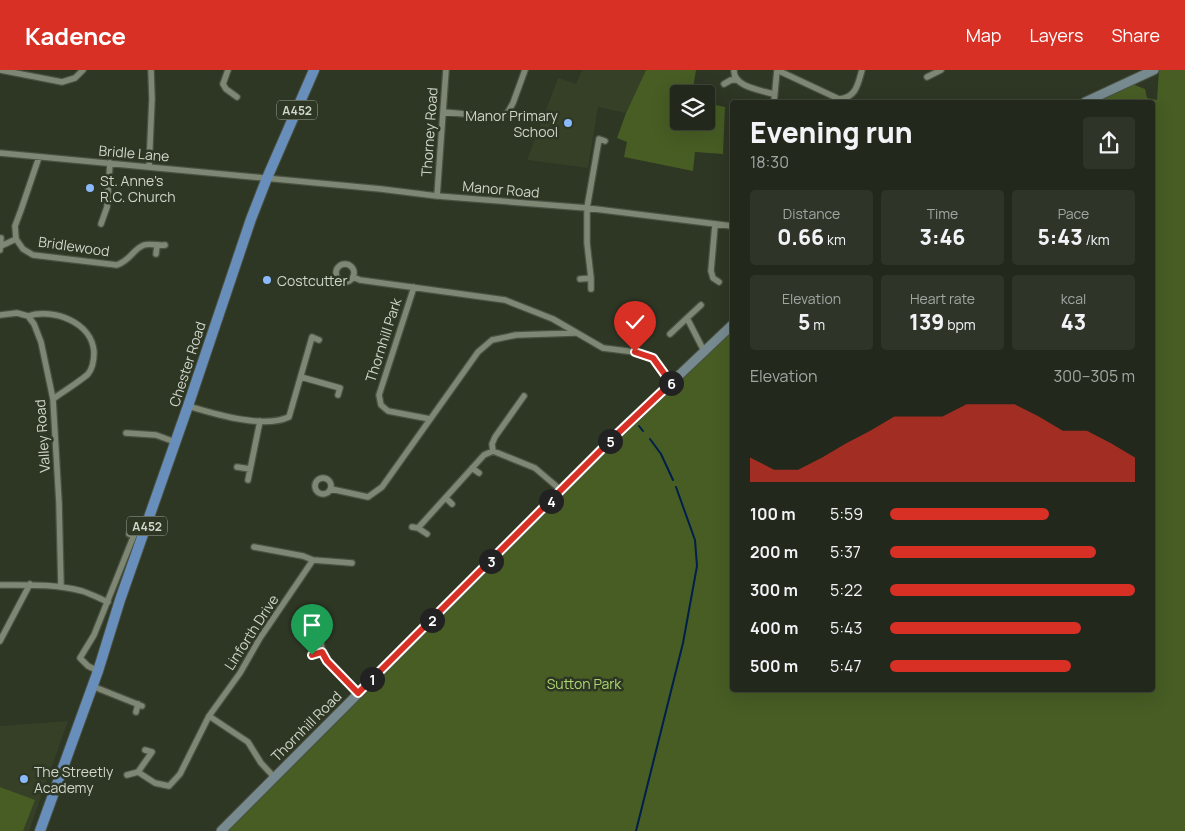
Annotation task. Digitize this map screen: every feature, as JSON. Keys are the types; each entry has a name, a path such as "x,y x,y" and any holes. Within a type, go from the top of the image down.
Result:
{"highway":[{"name":"Chester Road","path":"40,831 98,671 120,600 188,406 229,280 267,178 314,70"}],"main road":[{"path":"1089,100 1154,70"},
{"name":"Thornhill Road","path":"221,831 615,436 730,328"}],"street":[{"path":"0,70 62,82 75,78 83,70"},
{"path":"149,167 152,99 151,70"},
{"path":"228,70 224,84 226,89 237,97"},
{"name":"Thorney Road","path":"437,196 446,70"},
{"path":"443,112 498,117 508,112 525,70"},
{"path":"734,70 733,74 736,80"},
{"path":"774,100 777,70 837,100"},
{"path":"842,100 855,92 862,70"},
{"path":"927,77 941,70"},
{"path":"724,84 731,80 736,80 774,94"},
{"path":"591,289 587,243 587,208 599,139 605,141"},
{"name":"Bridle Lane","path":"0,153 267,178"},
{"path":"0,246 16,238 15,226 39,156"},
{"path":"101,224 107,207 110,164"},
{"name":"Manor Road","path":"267,178 437,196 587,208 730,226"},
{"path":"715,225 711,271 713,278 719,282"},
{"path":"0,238 0,250"},
{"name":"Bridlewood","path":"16,238 23,249 33,255 117,265 126,262 146,244 165,245"},
{"path":"156,254 157,246"},
{"name":"Thornhill Park","path":"353,277 360,280 505,300 553,320 603,348 635,352 653,358 671,383"},
{"path":"580,279 591,278"},
{"name":"Thornhill Park","path":"414,287 379,395 381,405 388,411 430,419"},
{"path":"670,334 701,305"},
{"path":"0,315 17,313 28,316 46,313 76,324 88,332 93,342 94,357 92,367 88,374 52,399"},
{"name":"Valley Road","path":"28,316 34,324 41,342 52,399 59,503 61,586"},
{"path":"687,318 704,353"},
{"path":"331,489 368,497 382,487 478,352 492,340 516,335 575,333"},
{"path":"188,406 224,416 260,421 280,421 289,417 312,338 319,340"},
{"path":"300,377 340,388 338,395"},
{"path":"493,451 492,444 495,437 516,414 524,396"},
{"path":"248,480 260,421"},
{"path":"126,433 156,435 175,442"},
{"path":"427,534 415,528 446,498 484,455 493,451 535,468 562,491"},
{"path":"237,468 250,469"},
{"path":"472,468 479,473"},
{"path":"446,498 452,504"},
{"path":"98,671 88,666 80,658 94,635 108,602 134,535 129,534"},
{"path":"258,550 303,556 313,560 343,565 352,563"},
{"name":"Linforth Drive","path":"138,772 155,784 169,786 180,774 209,716 240,673 260,638 313,560"},
{"path":"0,641 30,584"},
{"path":"0,585 61,586 108,602"},
{"path":"321,643 322,652 327,661 358,693"},
{"path":"312,655 322,652"},
{"path":"92,686 140,705 136,712"},
{"path":"209,716 248,742 261,763 274,777"},
{"path":"127,775 138,772 152,752 145,750"}],"shaded area":[{"name":"Manor Primary School","path":"582,70 646,70 626,113 598,107 588,168 527,160 558,78 576,84"},
{"name":"The Streetly Academy","path":"68,721 29,831 0,831 0,726"}],"green space":[{"path":"646,70 696,70 694,85 670,85 670,130 715,130 715,105 725,107 723,154 695,152 693,171 624,157 627,142 617,138 626,113"},
{"name":"Sutton Park","path":"1159,70 1185,70 1185,831 228,831 561,495 730,330 730,692 1155,692 1155,100 1097,100 1132,84 1145,89 1147,98 1157,100"},
{"path":"0,787 35,800 23,831 0,831"}],"waterway":[{"path":"639,426 643,431"},
{"path":"650,439 661,454 673,480"},
{"path":"636,831 683,643 697,566 695,540 676,487"}],"place":[{"name":"Manor Primary School","path":"568,123"},
{"name":"St. Anne's R.C. Church","path":"90,188"},
{"name":"Costcutter","path":"267,280"},
{"name":"The Streetly Academy","path":"24,779"}],"route":[{"path":"312,655 322,652 327,661 358,693 615,436 671,383 653,358 635,352"}]}
